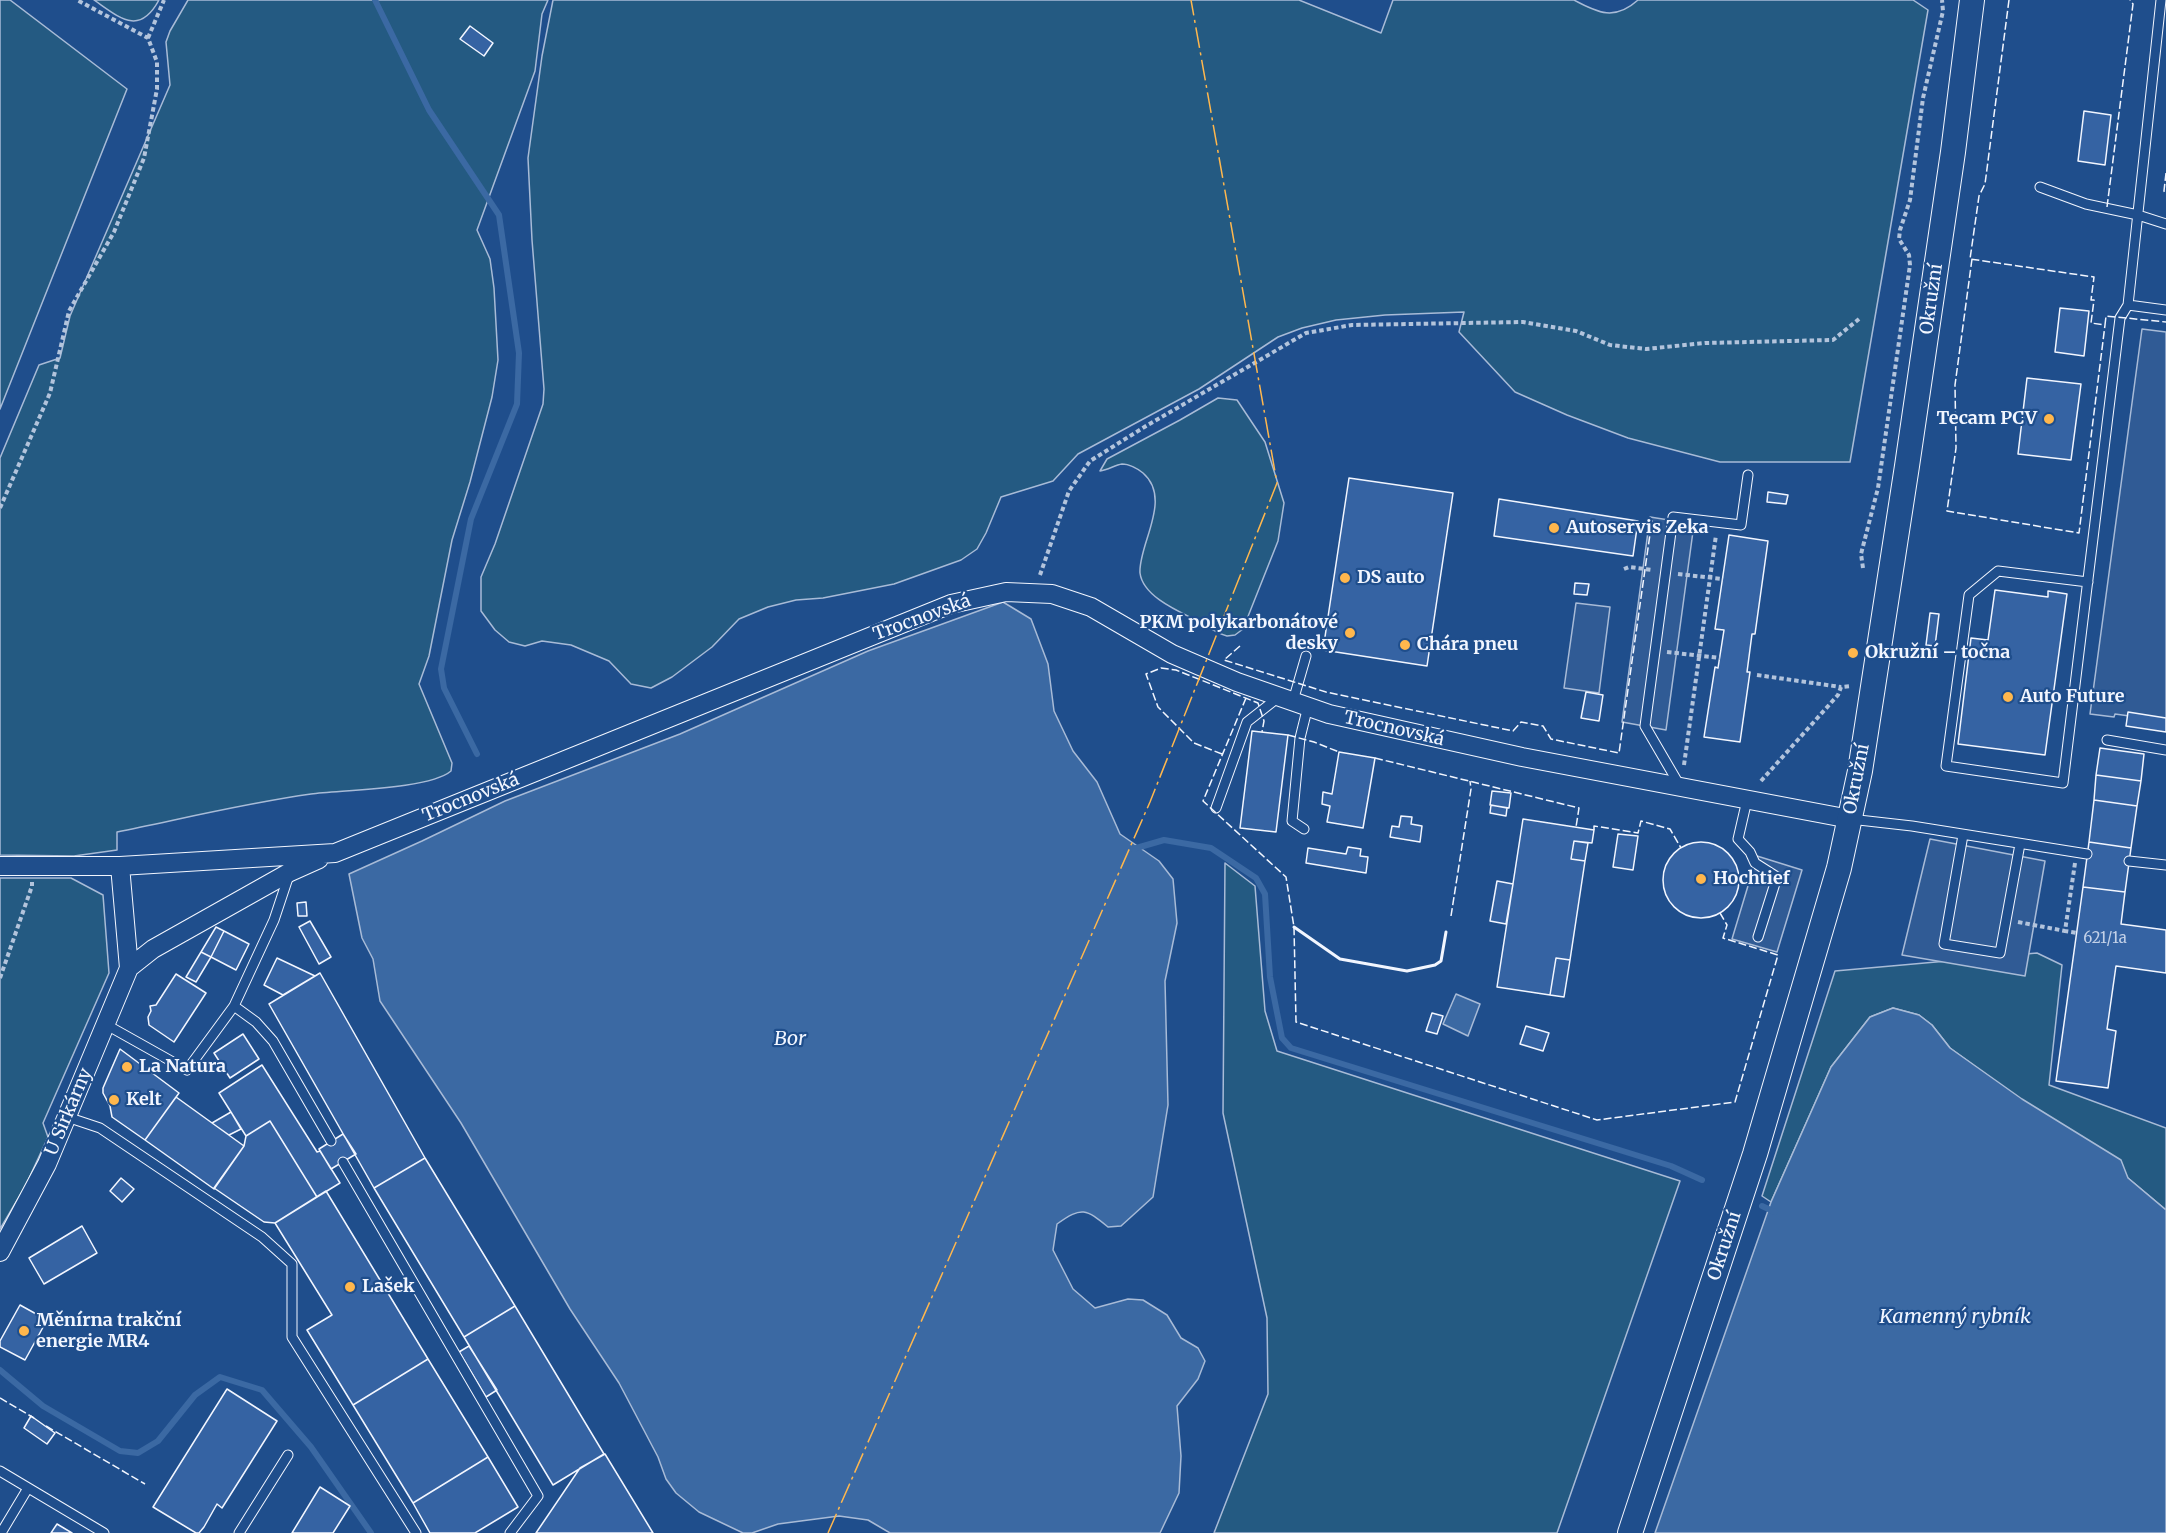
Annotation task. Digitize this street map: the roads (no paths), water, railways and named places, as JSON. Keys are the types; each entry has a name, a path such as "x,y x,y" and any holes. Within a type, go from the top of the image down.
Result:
{"main road":[{"name":"Okružní","path":"1630,1533 1755,1154 1839,868 1850,819 1860,771 1907,466 1953,152 1972,0"}],"street":[{"name":"Trocnovská","path":"0,866 120,867 335,853 951,604 1006,592 1052,594 1091,607 1172,654 1237,682 1329,714 1476,747 1850,819"},
{"name":"U Sirkárny","path":"129,968 153,949 290,872 335,853"},
{"name":"U Sirkárny","path":"0,1252 47,1164 129,968 120,867"}],"lane":[{"path":"2088,582 1998,571 1969,595 1946,766 2063,783 2088,582 2120,318 2128,305 2161,0"},
{"path":"2040,187 2086,204 2138,215 2166,224"},
{"path":"2128,305 2166,310"},
{"path":"1681,788 1645,726 1673,518 1741,525 1748,475"},
{"path":"1304,829 1292,821 1300,738 1294,701 1306,656"},
{"path":"1216,808 1247,722 1294,701"},
{"path":"2107,740 2166,750"},
{"path":"1748,800 1738,839 1750,852 1755,863 1776,877 1758,937"},
{"path":"1850,819 1899,824 2087,854"},
{"path":"1963,835 1944,944 2000,953 2020,844"},
{"path":"2129,861 2166,865"},
{"path":"105,1024 187,1070 234,1006 274,920 290,872"},
{"path":"234,1006 256,1022 273,1041 331,1141"},
{"path":"67,1117 100,1128 261,1238 292,1264 292,1337 416,1533"},
{"path":"343,1162 538,1496 510,1533"},
{"path":"239,1533 288,1455"},
{"path":"0,1471 104,1533"},
{"path":"0,1533 28,1488"}],"water":[{"name":"Bor","path":"1003,602 1031,619 1048,664 1054,711 1073,751 1097,782 1120,834 1159,861 1173,879 1177,923 1165,981 1168,1105 1153,1197 1121,1226 1108,1227 1089,1213 1072,1214 1057,1224 1053,1250 1073,1289 1095,1308 1128,1299 1143,1300 1167,1315 1181,1338 1198,1348 1205,1361 1198,1379 1177,1406 1181,1456 1179,1493 1160,1533 890,1533 868,1520 839,1516 778,1524 752,1533 743,1533 699,1512 676,1493 666,1479 658,1457 619,1383 570,1309 461,1123 380,1001 373,959 362,938 349,874 505,801 680,734 868,651"},
{"path":"1456,994 1480,1004 1468,1036 1443,1024"},
{"name":"Kamenný rybník","path":"1893,1008 1919,1015 1932,1025 1950,1048 2022,1099 2121,1160 2128,1178 2166,1210 2166,1533 1655,1533 1771,1202 1831,1067 1870,1017"}],"waterway":[{"path":"375,0 429,110 499,215 519,353 517,404 471,519 441,669 444,688 477,754"},
{"path":"1133,849 1164,840 1211,848 1256,878 1265,894 1270,977 1282,1038 1291,1048 1671,1166 1702,1180"},
{"path":"1762,1206 1775,1212"},
{"path":"0,1370 43,1406 120,1451 138,1453 158,1441 195,1395 220,1377 262,1390 311,1447 371,1533"}],"place":[{"name":"Tecam PCV","path":"2049,419"},
{"name":"Autoservis Zeka","path":"1554,528"},
{"name":"DS auto","path":"1345,578"},
{"name":"PKM polykarbonátové desky","path":"1350,633"},
{"name":"Chára pneu","path":"1405,645"},
{"name":"Okružní – točna","path":"1853,653"},
{"name":"Auto Future","path":"2008,697"},
{"name":"Hochtief","path":"1701,879"},
{"name":"La Natura","path":"127,1067"},
{"name":"Kelt","path":"114,1100"},
{"name":"Lašek","path":"350,1287"},
{"name":"Měnírna trakční energie MR4","path":"24,1331"}]}
